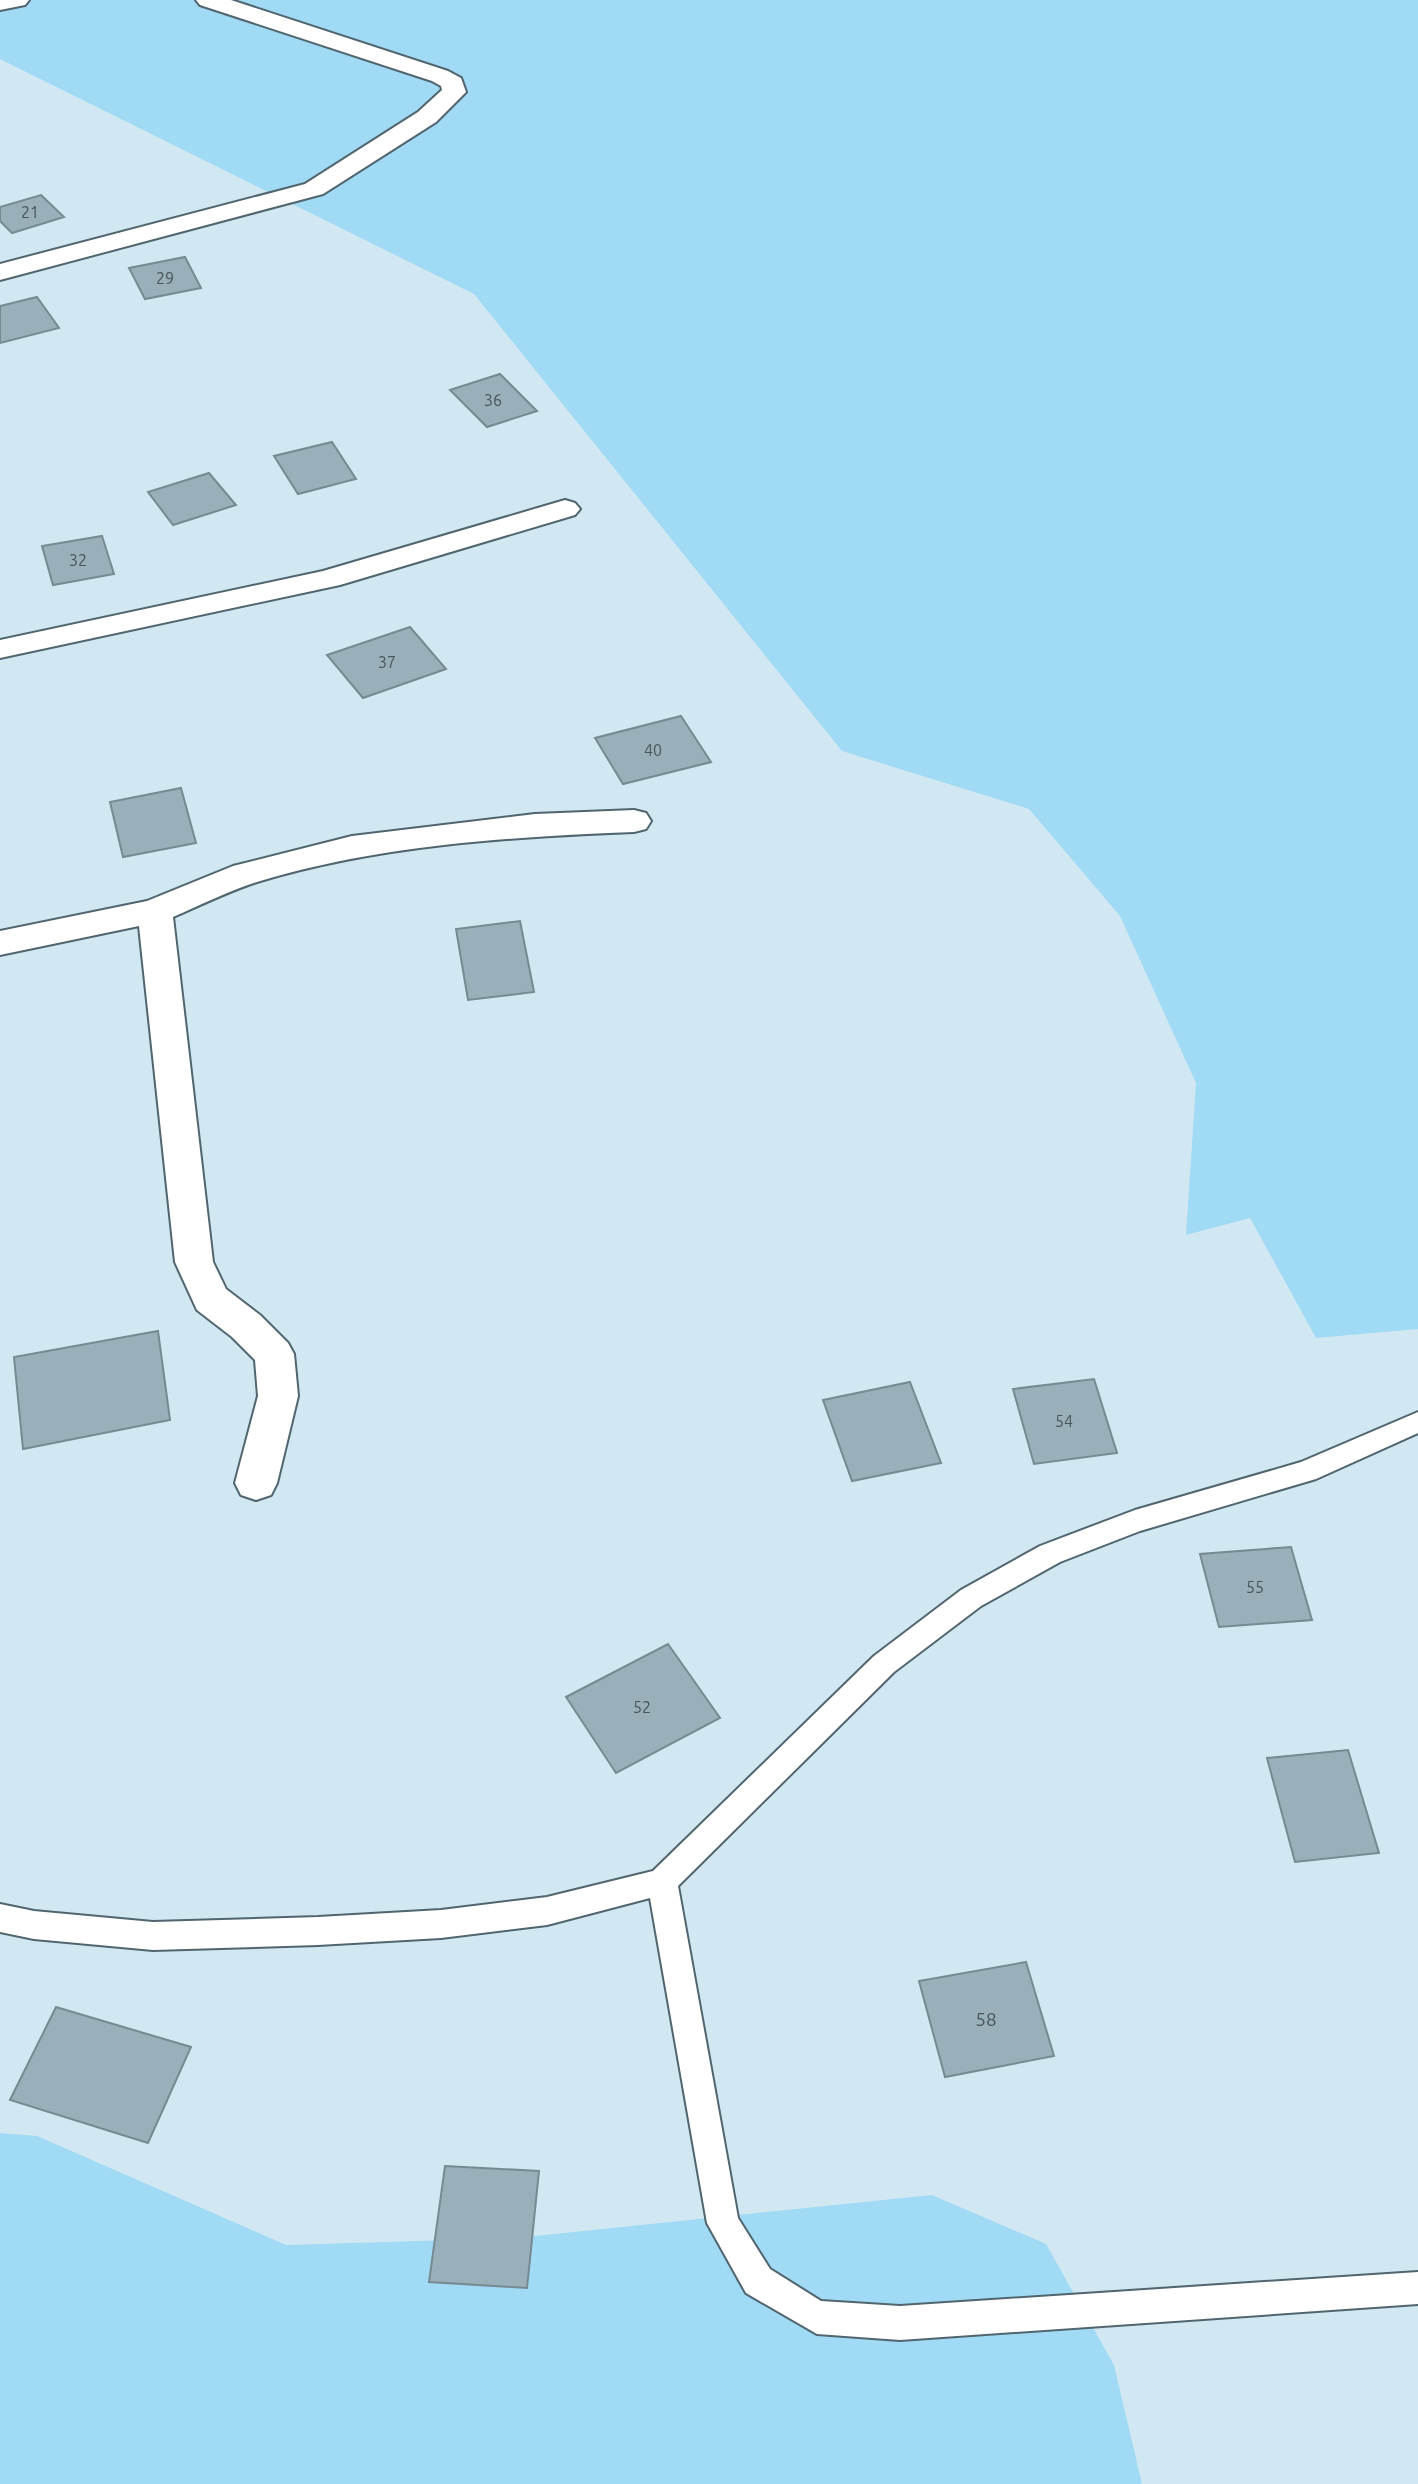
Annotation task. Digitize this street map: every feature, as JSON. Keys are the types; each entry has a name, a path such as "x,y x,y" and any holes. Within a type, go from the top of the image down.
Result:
{"street":[{"path":"0,3 17,0"},
{"path":"0,272 314,189 427,117 454,92 452,83 440,76 208,0"},
{"path":"0,649 329,579 565,509"},
{"path":"0,943 155,911 245,874 352,847 535,825 634,821"},
{"path":"155,911 194,1262 211,1298 246,1325 274,1354 278,1396 256,1483"}],"lane":[{"path":"0,1918 34,1925 153,1936 318,1931 441,1924 547,1911 662,1882 884,1664 971,1598 1051,1554 1075,1544 1135,1521 1307,1471 1418,1422"},
{"path":"662,1882 723,2223 758,2281 817,2317 900,2323 1418,2288"}],"shaded area":[{"path":"0,0 1418,0 1418,1329 1316,1338 1250,1218 1186,1235 1196,1083 1120,916 1029,809 842,751 474,294 0,59"},
{"path":"0,2133 37,2136 286,2245 516,2238 932,2195 1046,2244 1114,2365 1142,2484 0,2484"}],"building":[{"path":"41,195 64,217 12,233 0,221 0,207"},
{"path":"185,257 201,288 145,299 129,268"},
{"path":"37,297 59,328 0,343 0,306"},
{"path":"500,374 537,411 487,427 450,390"},
{"path":"332,442 356,479 298,494 274,456"},
{"path":"209,473 236,505 173,525 148,492"},
{"path":"102,536 114,574 53,585 42,546"},
{"path":"410,627 446,669 363,698 327,655"},
{"path":"681,716 711,762 623,784 595,738"},
{"path":"181,788 196,843 123,857 110,802"},
{"path":"520,921 534,992 468,1000 456,929"},
{"path":"158,1331 170,1420 23,1449 14,1357"},
{"path":"1094,1379 1117,1453 1034,1464 1013,1389"},
{"path":"910,1382 941,1463 852,1481 823,1400"},
{"path":"1291,1547 1312,1620 1219,1627 1200,1554"},
{"path":"668,1644 720,1718 616,1773 566,1697"},
{"path":"1348,1750 1379,1853 1295,1862 1267,1758"},
{"path":"1026,1962 1054,2056 945,2077 919,1981"},
{"path":"56,2007 191,2047 148,2143 10,2100"},
{"path":"445,2166 539,2171 527,2288 429,2282"}]}
